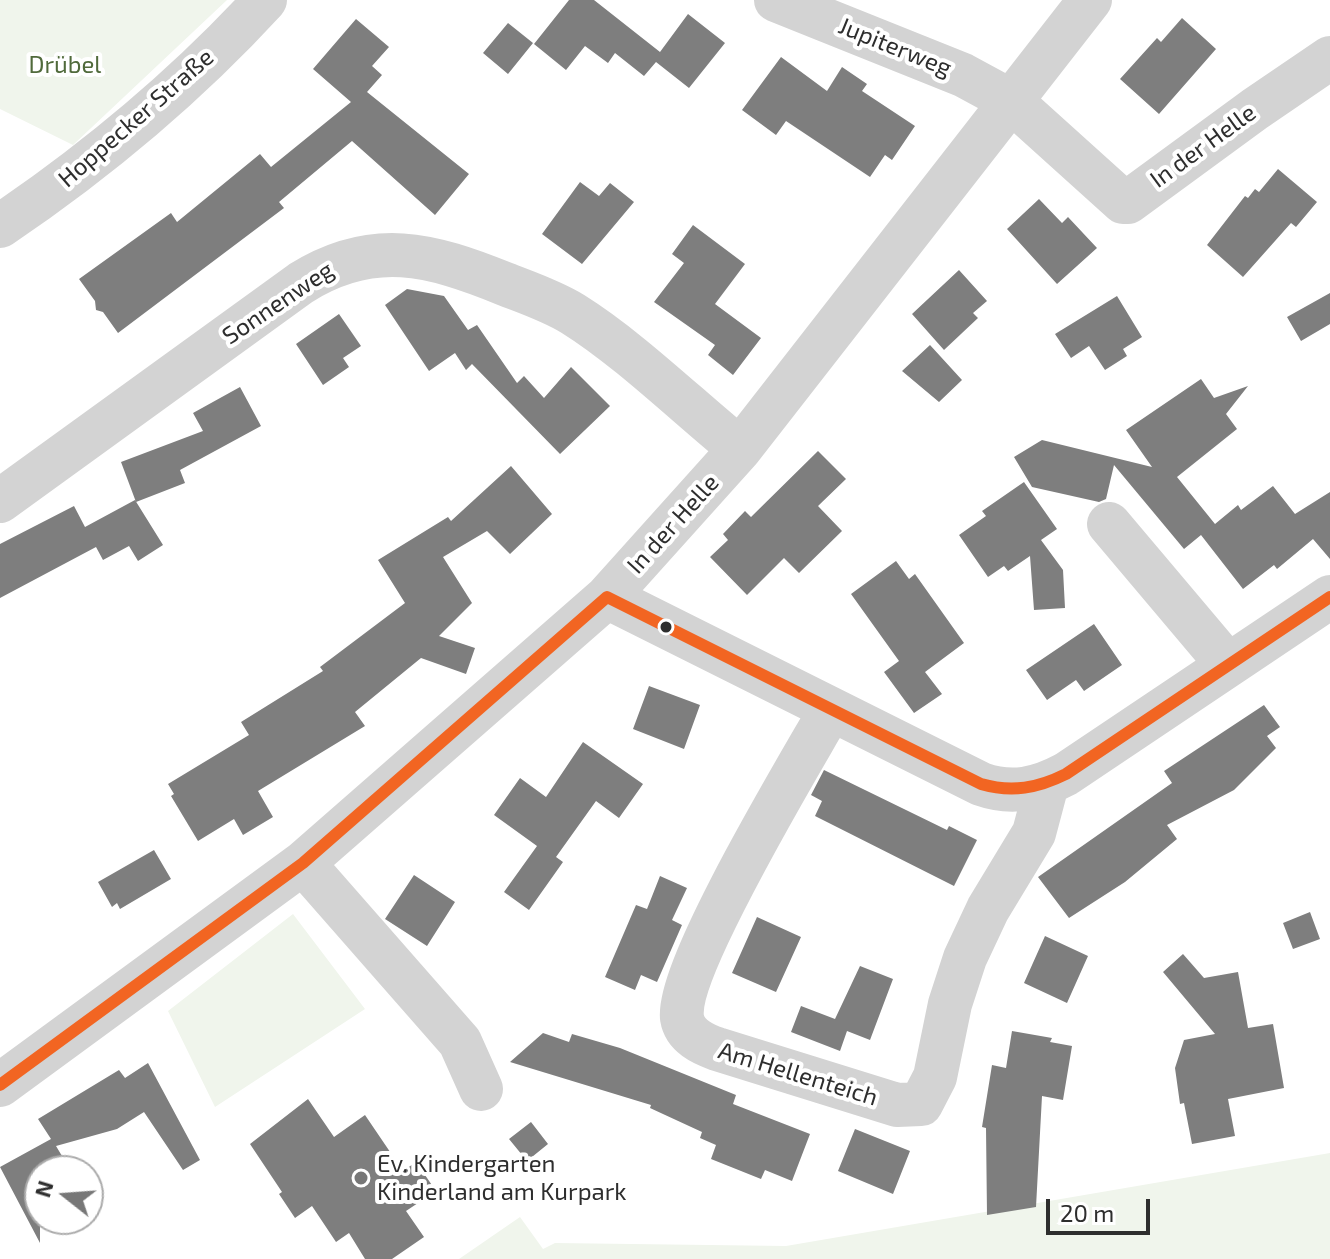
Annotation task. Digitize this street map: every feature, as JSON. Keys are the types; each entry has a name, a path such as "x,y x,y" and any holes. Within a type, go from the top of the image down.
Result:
{"street":[{"name":"Hoppecker Straße","path":"0,226 70,178 122,136 265,0"},
{"name":"Jupiterweg","path":"776,0 963,75 1011,101"},
{"name":"In der Helle","path":"0,1085 303,863 607,597 740,449 1090,0"},
{"name":"In der Helle","path":"1011,101 1118,199 1128,202 1330,58"},
{"name":"Sonnenweg","path":"0,501 301,283 342,261 378,254 395,253 456,265 570,312 740,449"},
{"path":"1109,524 1228,665"},
{"path":"607,597 830,711 993,788 1018,790 1047,784 1330,597"},
{"name":"Am Hellenteich","path":"830,711 735,882 687,992 682,1017 685,1026 696,1039 717,1049 897,1105 921,1104 935,1077 950,1004 965,958 988,909 1034,833 1047,784"},
{"path":"303,863 460,1042 481,1089"}],"green space":[{"name":"Drübel","path":"0,0 227,0 73,145 0,109"},
{"path":"293,914 365,1009 215,1107 168,1011"},
{"path":"1330,1153 1330,1259 459,1259 520,1217 543,1249 555,1243 786,1246"}],"building":[{"path":"569,0 594,0 660,52 688,14 725,43 689,88 656,62 644,76 615,53 608,63 585,46 566,70 534,44"},
{"path":"1182,18 1216,49 1159,114 1120,79 1157,38 1161,42"},
{"path":"356,19 389,47 372,66 382,75 367,92 469,174 435,215 352,141 279,202 284,208 118,333 103,312 96,310 95,301 79,279 171,213 177,222 260,154 271,167 351,102 313,69"},
{"path":"508,23 533,43 508,74 483,53"},
{"path":"781,57 827,91 842,67 867,84 862,91 915,126 892,160 885,155 870,177 786,121 776,135 742,110"},
{"path":"1278,169 1317,202 1296,227 1291,223 1243,277 1207,245 1245,196 1248,198 1255,189 1259,192"},
{"path":"580,182 599,196 610,183 634,202 582,264 542,234"},
{"path":"1039,199 1062,223 1068,217 1097,248 1057,284 1007,229"},
{"path":"693,225 745,264 715,304 761,338 733,375 708,355 715,345 654,302 684,263 672,254"},
{"path":"959,270 987,301 973,313 978,318 944,350 912,314"},
{"path":"407,289 444,296 468,330 477,325 517,383 524,376 544,398 571,367 610,406 560,454 472,364 466,370 455,353 429,371 385,305"},
{"path":"1330,293 1330,324 1301,341 1287,317"},
{"path":"1117,296 1142,337 1123,349 1127,356 1105,370 1089,346 1071,358 1055,334"},
{"path":"339,314 361,346 343,358 349,367 323,385 296,344"},
{"path":"930,345 962,380 939,402 902,371"},
{"path":"1201,379 1214,398 1248,386 1226,414 1237,429 1177,477 1215,524 1238,505 1241,510 1273,486 1295,514 1330,492 1330,559 1313,539 1277,569 1274,565 1243,589 1201,535 1184,549 1114,465 1106,499 1099,502 1032,487 1014,457 1042,440 1152,467 1126,430"},
{"path":"240,387 261,426 180,470 185,483 136,502 121,462 203,431 193,413"},
{"path":"818,451 846,479 818,506 842,531 799,573 784,558 747,595 710,557 728,540 723,534 745,511 751,517"},
{"path":"511,466 552,514 510,554 487,531 443,557 472,603 439,636 475,648 466,674 421,658 355,712 365,726 258,791 273,817 243,835 234,819 198,841 171,796 174,794 168,784 249,735 241,722 323,671 320,667 405,603 378,560 448,517 451,521"},
{"path":"1024,482 1057,529 1041,540 1063,570 1065,608 1034,610 1030,556 1008,571 1004,566 988,577 959,535 986,516 982,511"},
{"path":"135,500 163,545 138,561 129,546 103,560 96,547 0,598 0,544 74,506 85,527"},
{"path":"896,561 909,579 915,574 964,643 925,672 942,694 914,713 884,672 899,661 851,594"},
{"path":"1094,624 1122,665 1084,691 1076,680 1047,700 1026,670"},
{"path":"649,686 700,705 684,749 633,729"},
{"path":"1264,705 1280,727 1267,736 1276,748 1234,790 1167,825 1177,839 1125,882 1069,918 1038,877 1172,783 1164,771"},
{"path":"583,742 643,784 619,818 596,801 556,857 563,862 529,910 504,892 537,846 494,815 520,778 546,797"},
{"path":"824,770 947,830 949,826 977,840 954,886 815,816 822,801 811,795"},
{"path":"154,850 171,879 120,909 117,903 112,907 98,882"},
{"path":"414,875 455,902 427,946 385,919"},
{"path":"660,876 687,888 672,920 682,925 657,982 641,975 635,990 605,977 636,905 647,909"},
{"path":"1310,912 1320,939 1293,949 1283,923"},
{"path":"757,917 801,937 776,992 732,973"},
{"path":"1045,936 1088,956 1067,1003 1024,983"},
{"path":"1183,954 1204,978 1238,972 1248,1028 1273,1024 1284,1088 1228,1099 1235,1136 1192,1144 1184,1103 1180,1104 1175,1068 1184,1040 1215,1034 1163,972"},
{"path":"860,966 893,979 870,1040 847,1031 840,1051 791,1032 801,1006 835,1019"},
{"path":"1012,1031 1052,1038 1050,1042 1072,1046 1063,1100 1042,1096 1036,1207 987,1215 986,1128 982,1127 992,1065 1006,1068"},
{"path":"543,1033 569,1042 572,1034 620,1048 736,1095 733,1104 810,1134 792,1181 765,1170 761,1179 711,1159 716,1145 700,1138 702,1132 650,1108 651,1105 510,1062"},
{"path":"148,1063 200,1160 183,1170 144,1112 117,1129 56,1146 61,1155 24,1155 24,1213 0,1167 51,1139 38,1119 119,1070 125,1078"},
{"name":"Ev. Kindergarten Kinderland am Kurpark","path":"308,1099 334,1137 365,1115 403,1171 416,1162 436,1191 406,1211 424,1237 392,1259 365,1259 349,1233 336,1242 312,1206 295,1218 279,1194 282,1192 250,1144"},
{"path":"531,1122 548,1144 527,1161 509,1139"},
{"path":"855,1129 910,1151 893,1194 838,1171"}],"transit line":[{"path":"0,1085 303,863 607,597 981,784 1014,788 1035,786 1066,774 1330,597"}],"place":[{"name":"Ev. Kindergarten Kinderland am Kurpark","path":"361,1178"}]}
